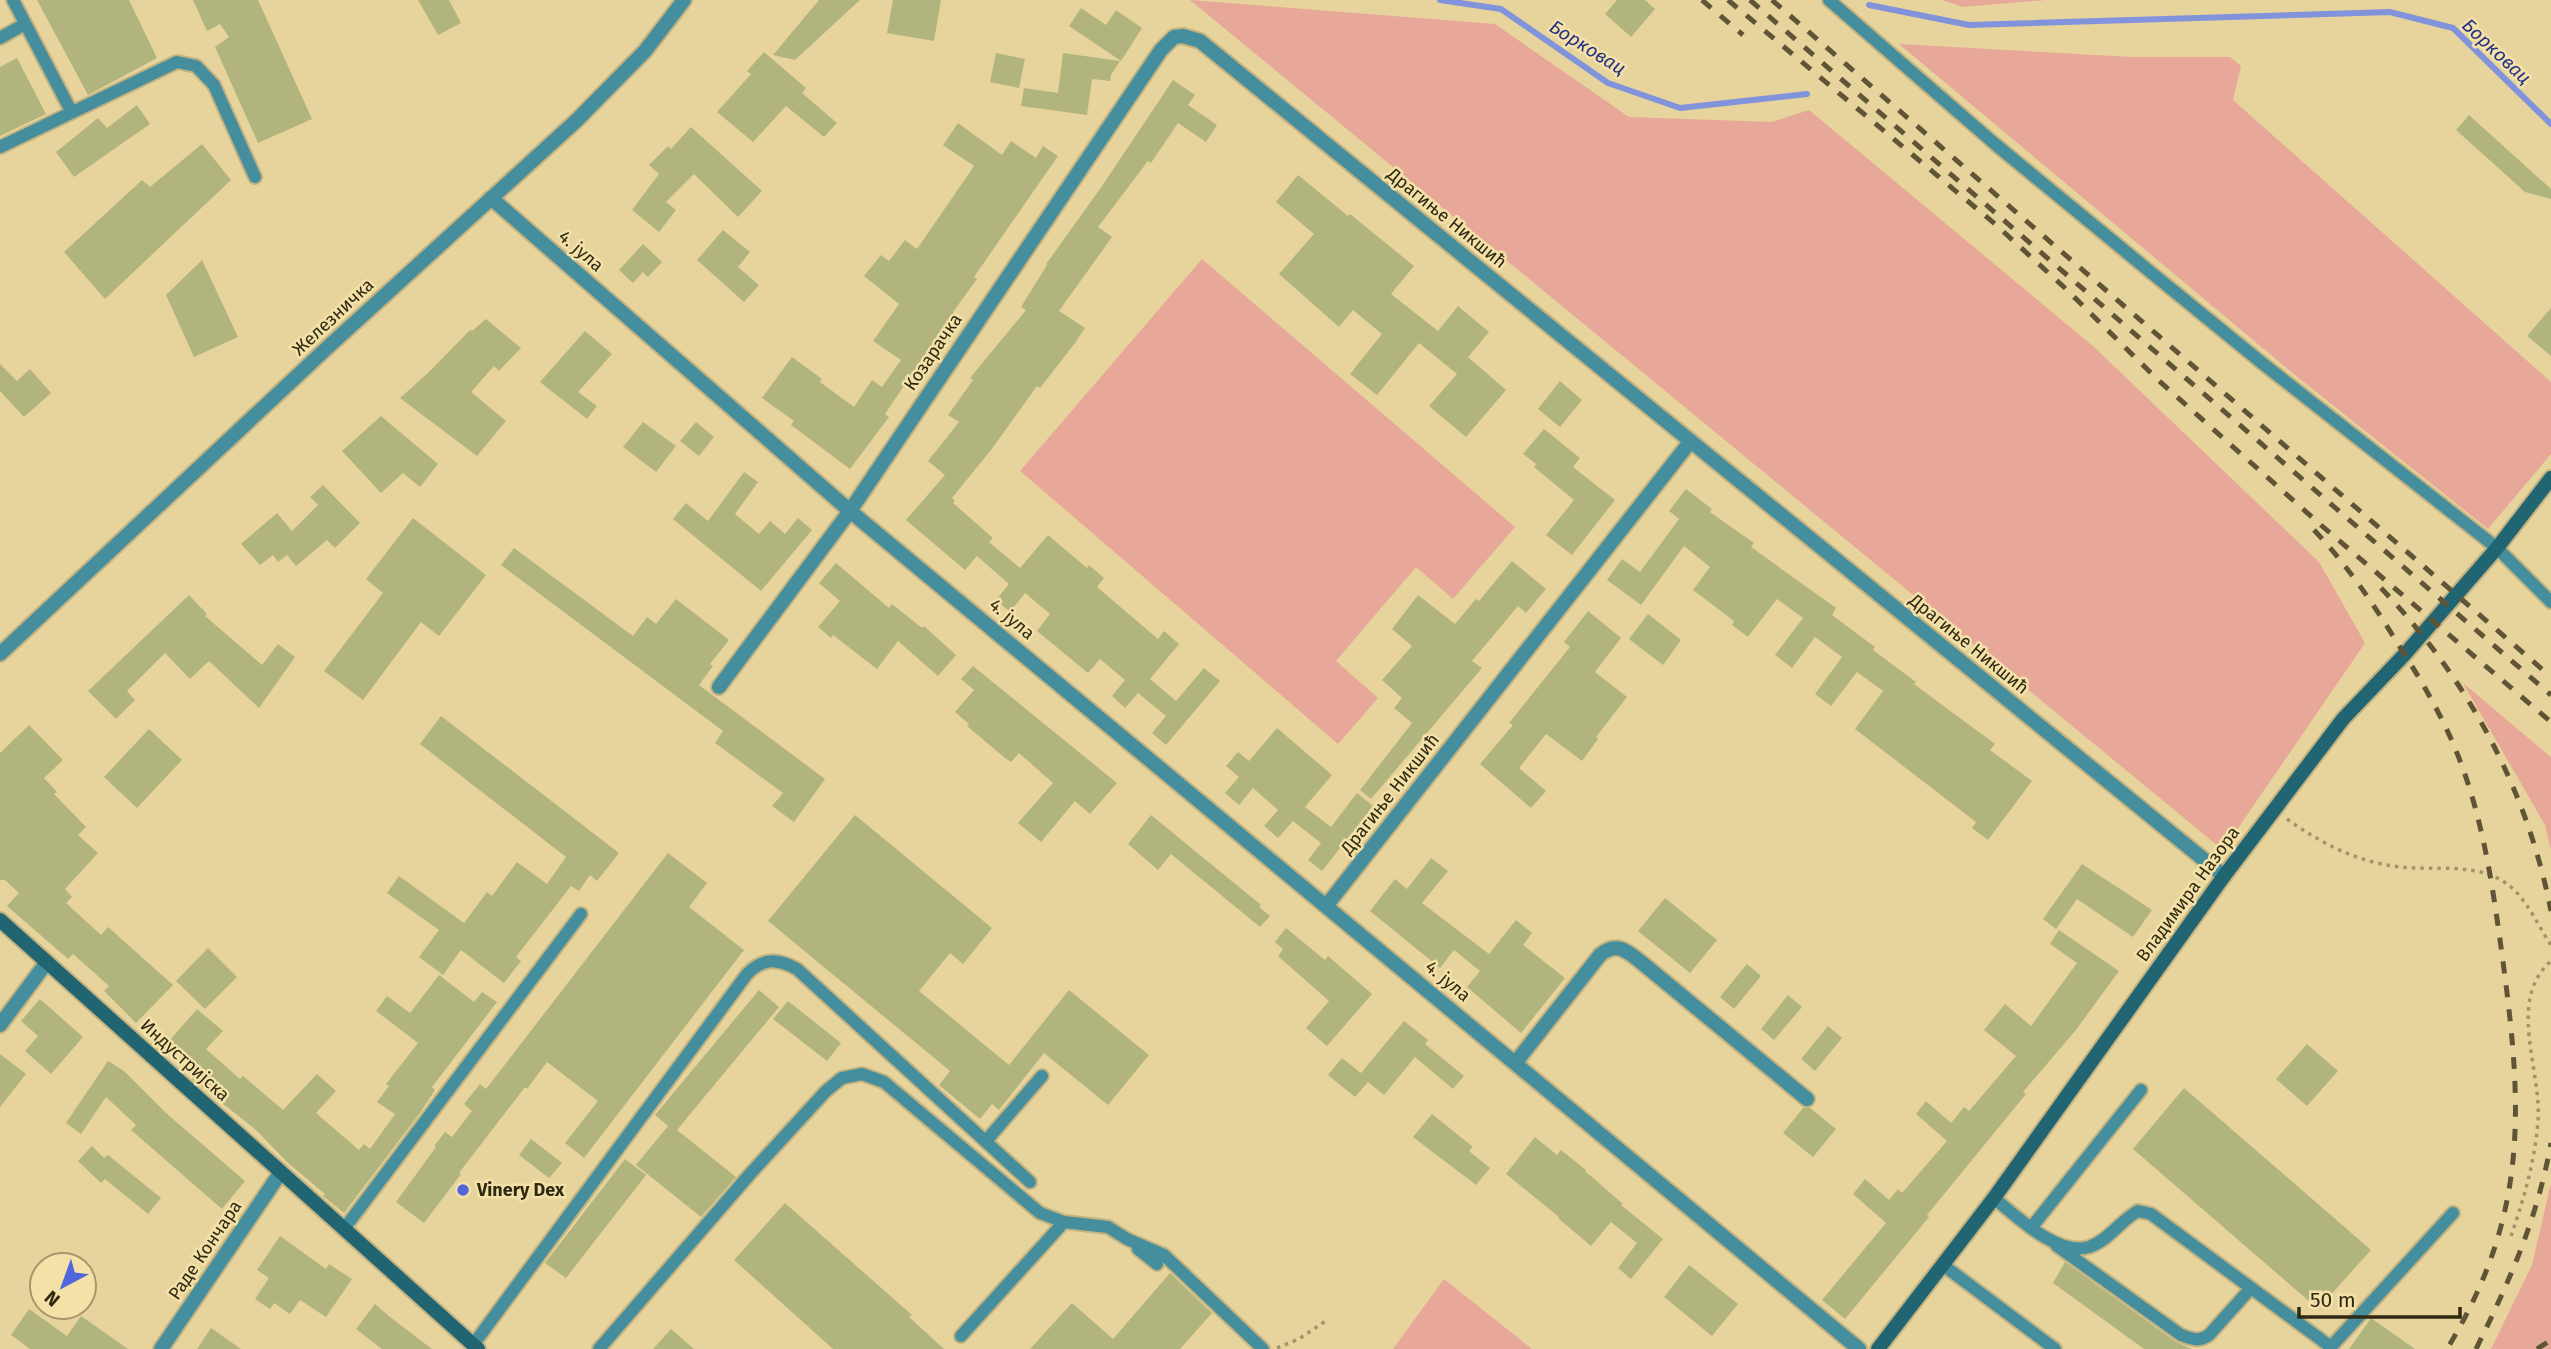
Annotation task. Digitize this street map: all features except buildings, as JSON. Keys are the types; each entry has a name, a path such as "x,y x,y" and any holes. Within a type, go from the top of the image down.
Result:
{"street":[{"name":"Железничка","path":"0,654 328,347 576,121 621,76 684,0"},
{"name":"Драгиње Никшић","path":"1174,37 1183,36 1200,41 2224,876"},
{"name":"Козарачка","path":"719,687 850,511 1161,50 1174,37"},
{"name":"4. јула","path":"491,198 850,511 1859,1349"},
{"name":"Драгиње Никшић","path":"1327,905 1690,442"},
{"name":"Владимира Назора","path":"1878,1349 1994,1198 2224,876 2343,719 2405,654 2497,548 2551,478"},
{"name":"Индустријска","path":"0,920 475,1347"},
{"path":"1516,1062 1600,955 1611,948 1620,947 1807,1100"},
{"path":"0,1025 47,962"},
{"name":"Раде Кончара","path":"161,1349 281,1172"}],"lane":[{"path":"13,0 71,111"},
{"path":"1829,0 1923,83 2131,256 2497,548 2551,602"},
{"path":"0,38 25,24"},
{"path":"0,147 177,62 196,66 214,85 254,177"},
{"path":"344,1229 581,914"},
{"path":"475,1347 747,974 756,965 766,961 783,961 797,969 1030,1182"},
{"path":"599,1349 825,1091 842,1078 862,1074 884,1082 1040,1213 1064,1222 1108,1227 1157,1264"},
{"path":"986,1141 1042,1076"},
{"path":"2036,1231 2141,1090"},
{"path":"1994,1198 2181,1335 2193,1340 2209,1335 2251,1288"},
{"path":"2036,1231 2059,1244 2074,1248 2089,1247 2138,1211 2151,1214 2330,1348 2453,1213"},
{"path":"961,1336 1064,1222"},
{"path":"1127,1239 1164,1255 1265,1349"},
{"path":"1942,1265 2055,1349"}],"path":[{"path":"2274,809 2330,847 2354,857 2401,867 2456,868 2491,876 2510,887 2524,902 2551,945"},
{"path":"2511,1236 2523,1202 2536,1143 2538,1117 2539,1094 2528,1031 2528,1006 2534,984 2551,961"},
{"path":"1265,1349 1277,1348 1298,1339 1327,1320"}],"shaded area":[{"path":"1190,0 1495,24 1629,117 1772,122 1809,110 2094,347 2319,562 2365,643 2223,850"},
{"path":"1942,0 2046,0 1963,7"},
{"path":"1899,44 2131,57 2230,57 2241,66 2233,100 2551,382 2551,454 2488,529 2295,375"},
{"path":"1202,259 1515,527 1453,599 1416,567 1336,661 1378,698 1338,744 1020,471"},
{"path":"2463,683 2551,757 2551,850 2545,825"},
{"path":"2551,1183 2551,1349 2491,1349 2532,1265"},
{"path":"1444,1279 1532,1349 1393,1349"}],"waterway":[{"name":"Борковац","path":"1440,0 1501,9 1608,83 1680,108 1807,94"},
{"name":"Борковац","path":"1869,5 1969,25 2390,12 2453,28 2551,124"}],"railway":[{"path":"1702,0 1743,35"},
{"path":"1728,0 1995,224 2065,288 2158,380 2322,526 2551,722"},
{"path":"1750,0 2551,695"},
{"path":"1772,0 2551,677"},
{"path":"2314,530 2369,599 2441,718 2470,790 2492,887 2510,1016 2514,1066 2513,1161 2506,1207 2493,1253 2473,1300 2447,1349"},
{"path":"2381,588 2440,659 2489,737 2526,821 2551,911"},
{"path":"2476,1349 2521,1249 2538,1198 2551,1143"},
{"path":"2537,1349 2551,1340"}],"place":[{"name":"Vinery Dex","path":"463,1190"}]}
